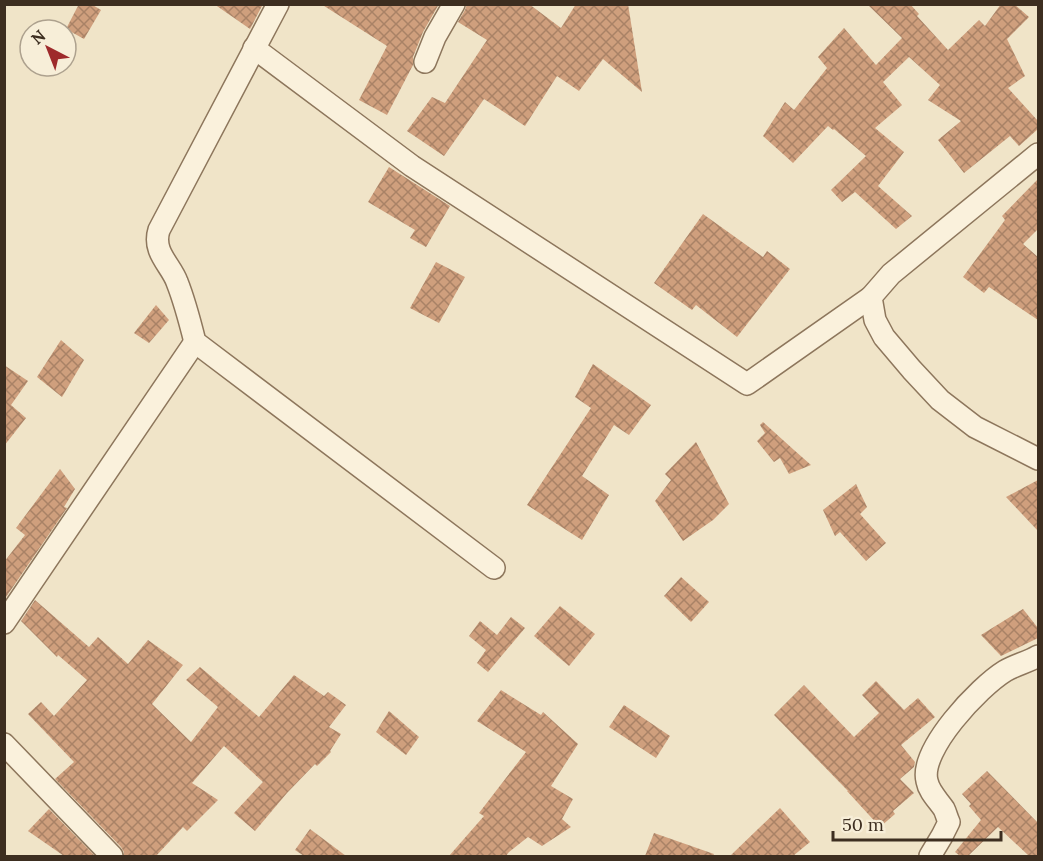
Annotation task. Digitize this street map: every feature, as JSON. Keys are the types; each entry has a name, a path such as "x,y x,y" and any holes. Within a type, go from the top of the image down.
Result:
{"street":[{"path":"278,4 157,236 162,259 176,279 195,342 494,568"},
{"path":"425,62 435,37 454,4"},
{"path":"254,48 412,166 747,384 871,297 891,274 1038,154"},
{"path":"871,297 875,320 884,338 940,400 975,427 1038,459"},
{"path":"4,623 195,342"},
{"path":"930,856 949,822 944,809 933,796 926,780 929,758 952,722 988,683 1006,670 1038,656"},
{"path":"4,744 112,856"}],"building":[{"path":"79,4 91,4 101,10 84,39 78,36 78,18 72,18"},
{"path":"214,4 263,4 250,29"},
{"path":"321,4 439,4 423,32 413,57 413,65 387,115 359,100 387,46"},
{"path":"467,4 529,4 561,28 576,4 628,4 642,92 603,59 579,91 557,76 525,126 484,99 444,156 407,131 432,97 445,103 487,40 458,22"},
{"path":"867,4 910,4 919,14 917,16 948,50 979,20 985,26 1001,4 1014,4 1029,17 1007,39 1025,76 1008,88 1038,121 1038,129 1019,146 1010,136 964,173 938,140 961,121 928,100 940,85 909,57 883,82 902,105 875,128 904,152 878,186 912,216 896,229 855,192 842,202 831,190 866,156 834,129 828,126 793,163 763,136 785,102 794,110 827,68 818,57 844,28 876,65 902,38"},
{"path":"389,167 450,206 426,247 410,238 415,230 368,202"},
{"path":"1038,179 1038,229 1023,244 1038,257 1038,320 989,287 984,293 963,277 1005,220 1002,216"},
{"path":"703,214 763,257 767,251 790,269 737,337 696,305 692,310 654,283"},
{"path":"436,262 465,277 439,323 410,308"},
{"path":"156,305 169,320 149,343 134,333"},
{"path":"61,340 84,360 62,397 37,377"},
{"path":"593,364 651,405 629,435 614,425 582,476 609,495 582,540 527,505 591,408 575,397"},
{"path":"4,365 28,381 11,405 26,418 4,446"},
{"path":"763,422 811,465 789,474 780,458 774,462 757,441 765,433 760,425"},
{"path":"696,442 729,504 713,520 683,541 655,501 671,480 665,474"},
{"path":"60,469 75,489 64,507 67,508 4,600 4,562 25,535 16,528"},
{"path":"1038,480 1038,531 1006,497"},
{"path":"856,484 867,507 860,514 886,543 866,561 840,532 835,536 823,510"},
{"path":"681,577 709,602 691,622 664,596"},
{"path":"35,600 89,647 98,637 128,664 148,640 183,665 152,704 191,742 218,707 186,680 200,667 259,717 294,675 324,696 328,692 346,705 329,727 341,734 331,752 317,766 315,764 287,793 255,831 234,813 263,782 224,746 192,783 218,800 187,831 183,827 156,856 124,856 121,847 55,779 74,762 28,714 41,702 54,716 87,680 58,655 57,657 21,621"},
{"path":"560,606 595,634 569,666 534,636"},
{"path":"1023,609 1038,628 1038,638 1001,656 981,635"},
{"path":"511,617 525,628 488,672 477,663 486,650 469,636 480,621 497,635"},
{"path":"876,681 904,710 918,698 935,717 901,745 915,762 914,767 900,779 914,793 893,811 895,814 880,827 774,715 804,685 854,737 879,713 862,695"},
{"path":"501,690 541,715 543,712 578,744 551,786 573,799 562,819 571,827 542,846 528,837 506,856 449,856 484,816 479,813 526,752 477,721"},
{"path":"624,705 670,736 656,758 609,727"},
{"path":"389,711 419,737 406,755 376,732"},
{"path":"987,771 1038,823 1038,856 1029,856 998,827 968,856 960,856 955,852 981,820 962,794"},
{"path":"780,808 810,842 793,856 730,856"},
{"path":"49,809 95,856 64,856 28,831"},
{"path":"310,829 346,856 304,856 295,850"},
{"path":"654,833 714,854 713,856 645,856"}]}
